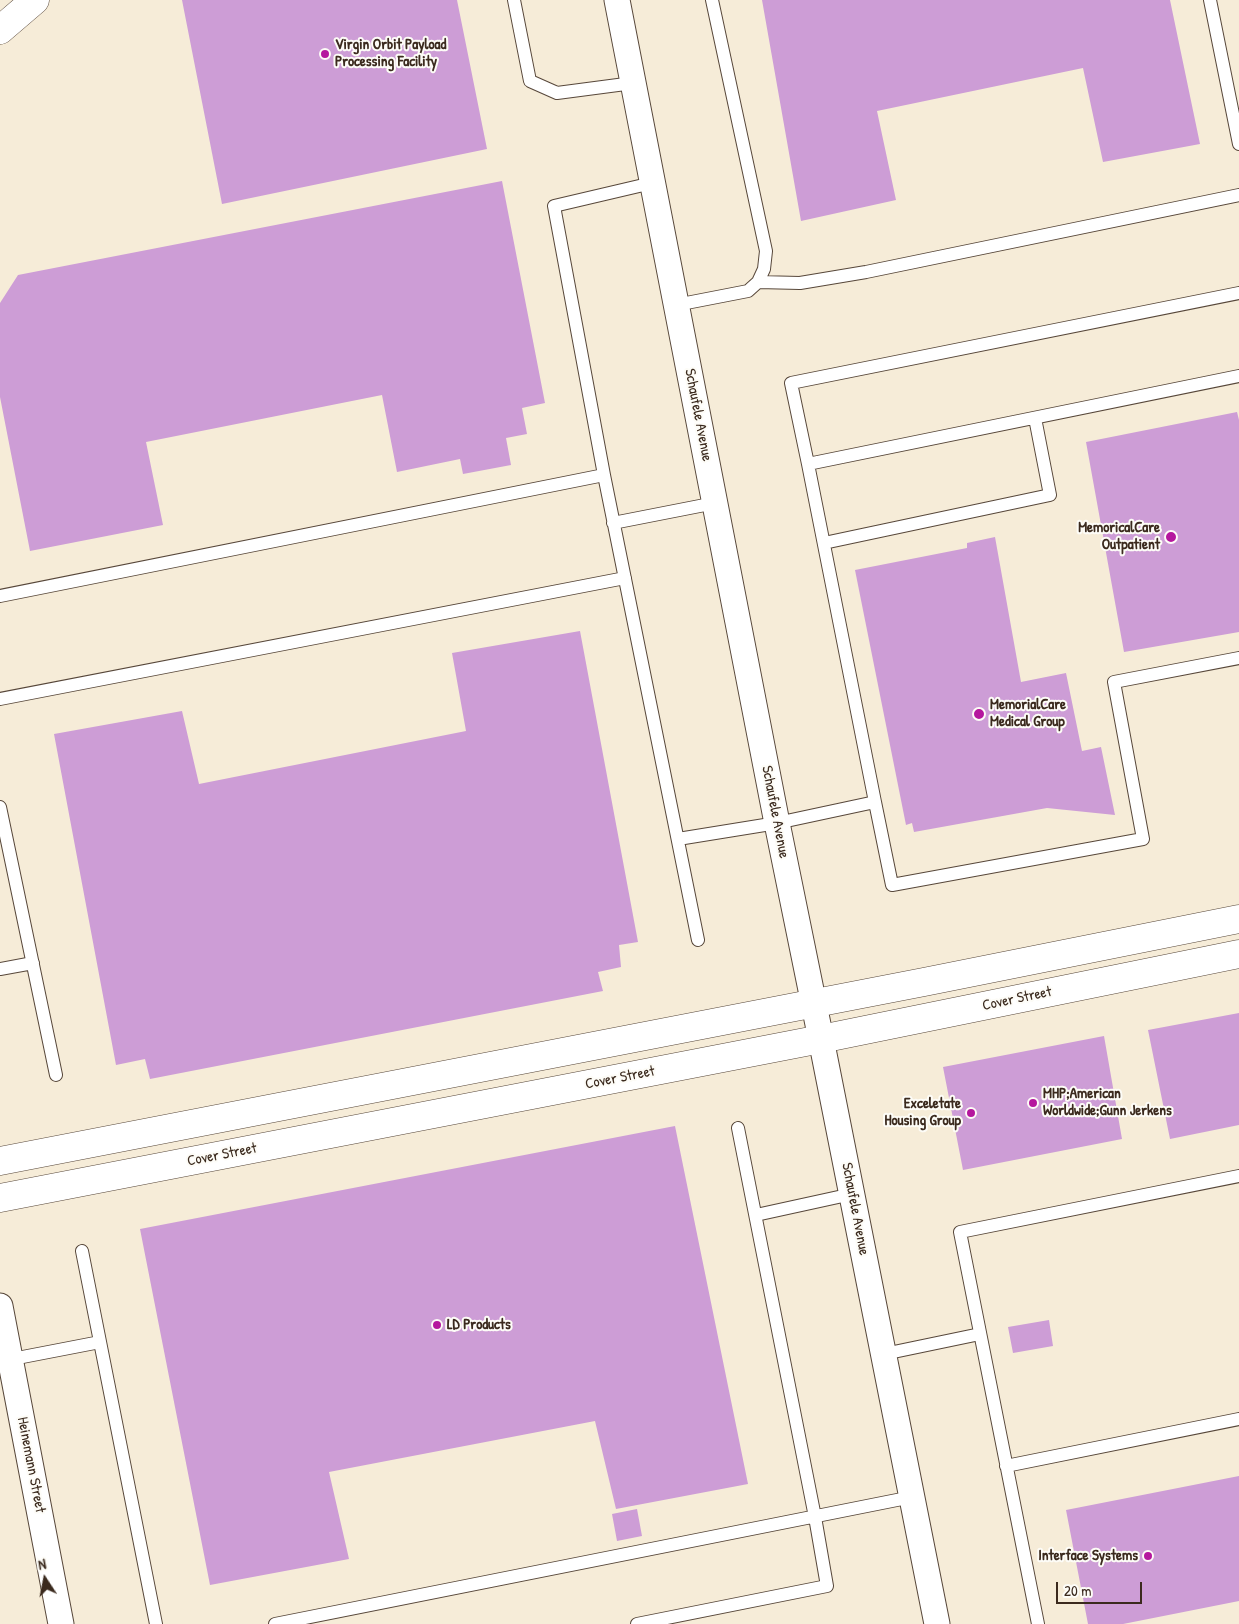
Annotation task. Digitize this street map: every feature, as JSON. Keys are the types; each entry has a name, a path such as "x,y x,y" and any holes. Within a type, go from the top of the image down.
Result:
{"street":[{"path":"1,28 35,0"},
{"name":"Schaufele Avenue","path":"617,0 777,823 937,1624"},
{"path":"0,1161 814,1004 1239,919"},
{"name":"Cover Street","path":"0,1198 821,1040 1239,954"},
{"name":"Heinemann Street","path":"0,1306 5,1360 61,1624"}],"lane":[{"path":"514,0 530,80 557,94 633,83"},
{"path":"676,305 748,291 758,282 764,269 766,251 712,0"},
{"path":"1210,0 1239,144"},
{"path":"652,183 554,206 613,523 698,940"},
{"path":"758,282 800,283 866,272 1239,195"},
{"path":"1239,293 791,383 892,885 1143,839 1114,682 1239,658"},
{"path":"808,464 1239,376"},
{"path":"824,544 1050,495 1035,418"},
{"path":"0,596 604,475"},
{"path":"613,523 715,503"},
{"path":"0,699 625,578"},
{"path":"678,839 777,823 875,802"},
{"path":"0,807 56,1074"},
{"path":"0,969 33,963"},
{"path":"637,1624 827,1586 815,1516 738,1128"},
{"path":"1038,1624 960,1232 1239,1176"},
{"path":"756,1215 852,1194"},
{"path":"82,1251 156,1624"},
{"path":"884,1354 980,1334"},
{"path":"5,1360 100,1342"},
{"path":"1006,1466 1239,1419"},
{"path":"275,1624 912,1497"}],"building":[{"path":"182,0 457,0 487,149 222,204"},
{"path":"762,0 1170,0 1200,144 1103,162 1083,68 877,111 896,200 801,221"},
{"path":"502,181 545,403 522,408 527,434 506,438 511,465 463,474 460,459 397,472 382,395 146,442 163,525 30,551 0,397 0,303 18,275"},
{"name":"MemoricalCare Outpatient","path":"1237,412 1239,420 1239,632 1124,652 1086,442"},
{"name":"MemorialCare Medical Group","path":"995,537 1021,682 1066,673 1082,751 1101,747 1115,815 1047,808 914,832 912,823 906,825 855,570 967,548 967,543"},
{"path":"580,631 638,942 619,945 621,967 598,972 603,991 150,1079 145,1059 116,1065 54,734 182,711 199,784 466,731 452,653"},
{"path":"1239,1013 1239,1125 1170,1139 1148,1030"},
{"name":"MHP;American Worldwide;Gunn Jerkens","path":"1104,1036 1122,1139 963,1170 943,1067"},
{"name":"LD Products","path":"675,1126 748,1484 616,1509 595,1421 329,1472 349,1559 210,1585 140,1229"},
{"path":"1049,1320 1053,1346 1013,1353 1008,1327"},
{"name":"Interface Systems","path":"1239,1476 1239,1601 1123,1624 1088,1624 1066,1510"},
{"path":"637,1509 642,1536 617,1541 612,1514"}],"place":[{"name":"Virgin Orbit Payload Processing Facility","path":"325,54"},
{"name":"MemoricalCare Outpatient","path":"1171,537"},
{"name":"MemorialCare Medical Group","path":"979,714"},
{"name":"MHP;American Worldwide;Gunn Jerkens","path":"1033,1103"},
{"name":"Exceletate Housing Group","path":"971,1113"},
{"name":"LD Products","path":"437,1325"},
{"name":"Interface Systems","path":"1148,1556"}]}
